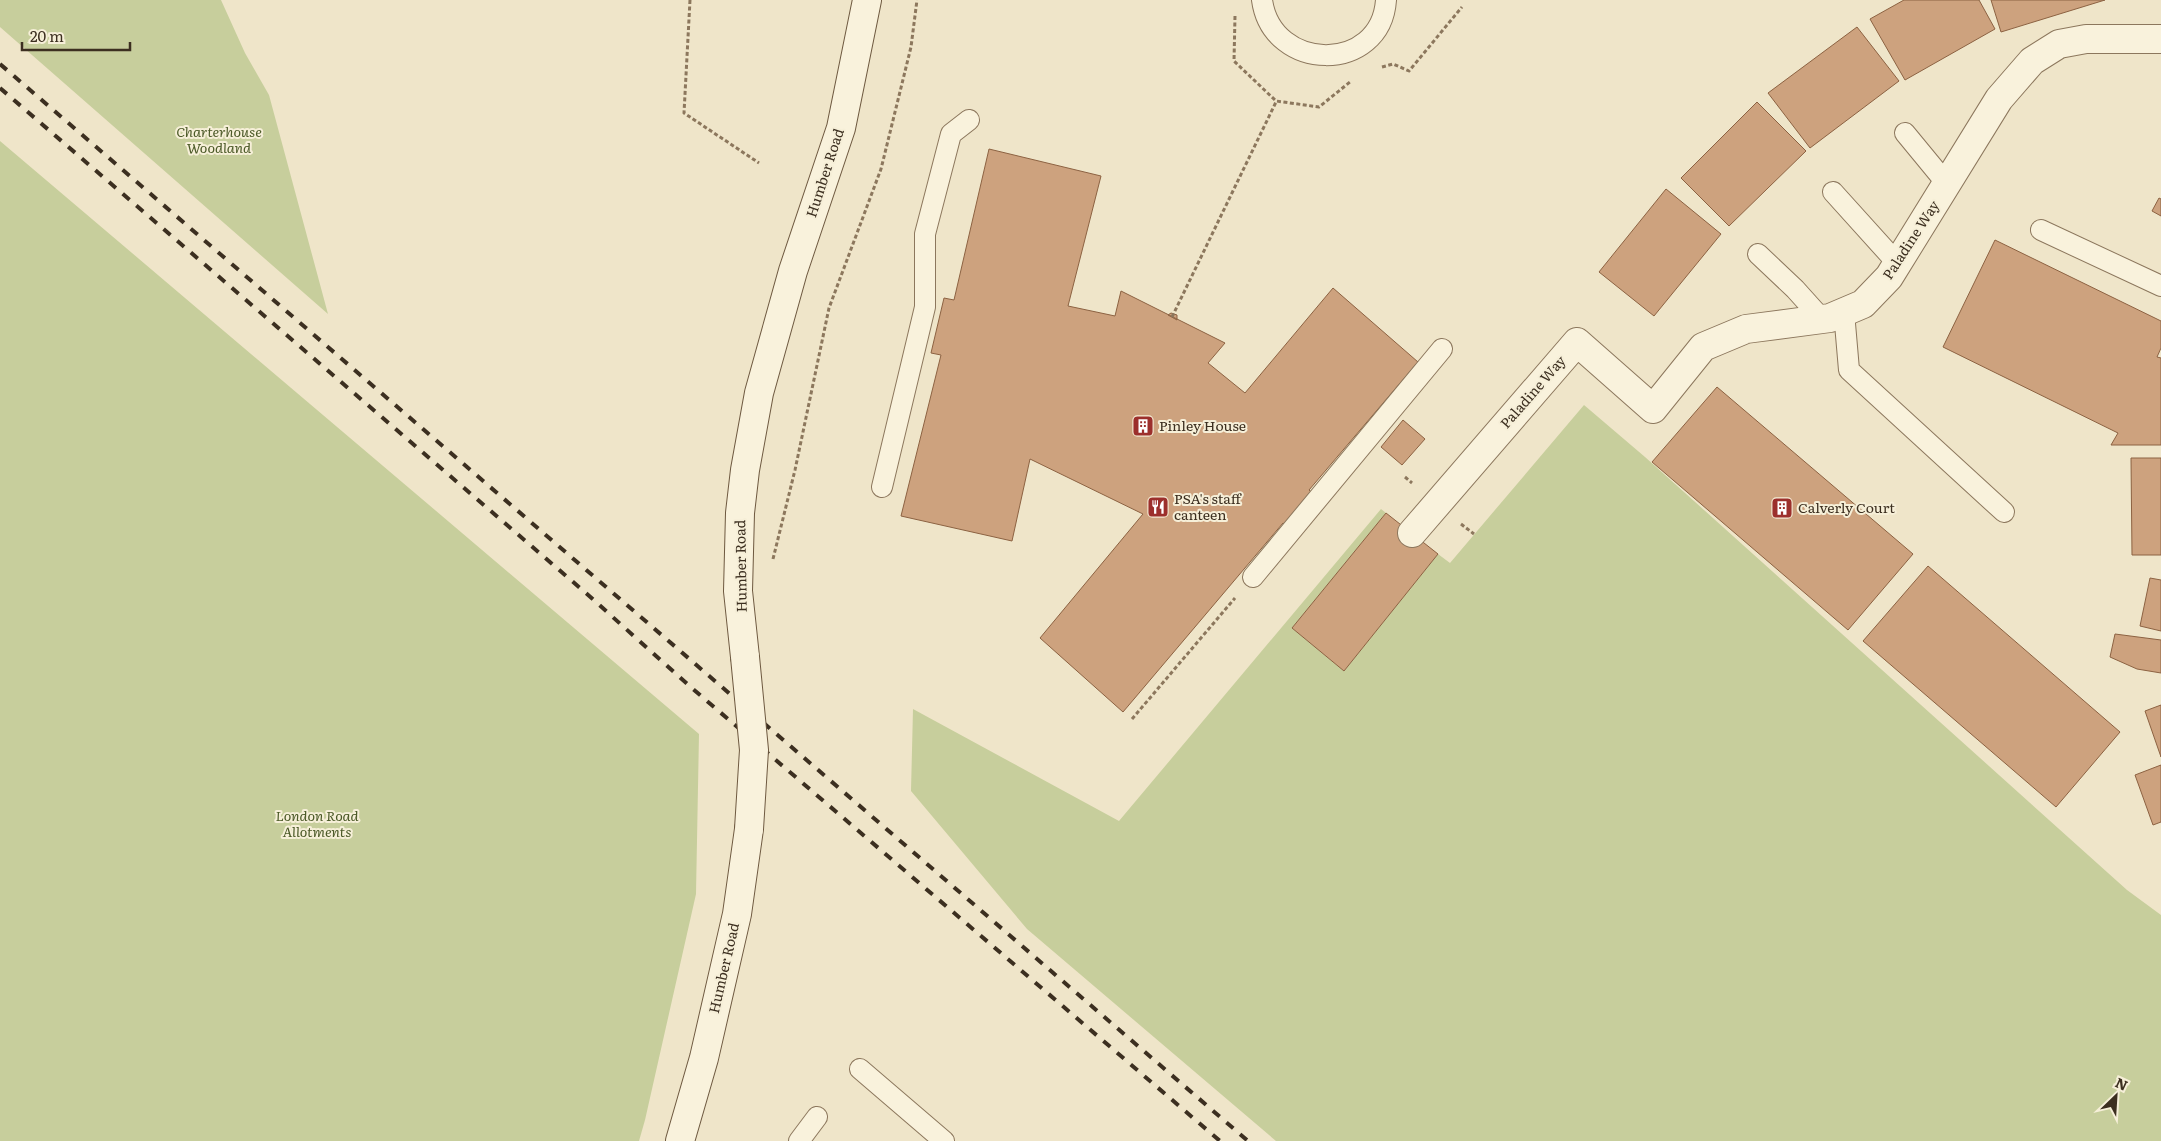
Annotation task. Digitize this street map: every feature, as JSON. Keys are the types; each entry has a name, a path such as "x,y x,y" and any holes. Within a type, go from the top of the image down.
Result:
{"main road":[{"name":"Humber Road","path":"680,1141 704,1058 737,914 749,829 754,750 738,592 740,513 745,470 759,393 793,271 840,128 867,0"},
{"name":"Paladine Way","path":"1412,533 1577,342 1654,409 1703,347 1746,330 1833,315 1863,304 1889,277 1999,99 2032,61 2059,44 2086,39 2161,39"}],"lane":[{"path":"1262,0 1270,27 1284,41 1304,53 1320,56 1337,55 1353,50 1366,40 1378,27 1385,9 1386,0"},
{"path":"882,487 925,307 925,234 951,134 969,120"},
{"path":"1905,133 1947,184"},
{"path":"1833,192 1898,264"},
{"path":"2041,230 2161,286"},
{"path":"1758,254 1795,289 1833,315 1848,370 2004,512"},
{"path":"1253,578 1442,349"},
{"path":"860,1069 944,1141"},
{"path":"799,1141 818,1117"}],"path":[{"path":"690,0 684,113 759,163"},
{"path":"773,560 795,470 830,308 881,169 911,46 917,0"},
{"path":"1172,317 1276,101"},
{"path":"1405,477 1413,484"},
{"path":"1132,719 1253,578"}],"green space":[{"name":"Charterhouse Woodland","path":"0,0 221,0 245,53 269,95 328,314 0,27"},
{"name":"London Road Allotments","path":"0,141 699,734 696,894 639,1141 0,1141"},
{"path":"1584,405 1645,457 2127,890 2161,915 2161,1141 1276,1141 1027,929 911,791 913,709 1119,821 1381,509 1386,513 1292,628 1344,671 1438,554 1450,563"}],"building":[{"path":"1904,0 1979,0 1995,29 1905,80 1870,19"},
{"path":"1991,0 2105,0 2001,32"},
{"path":"1857,27 1899,81 1810,148 1768,93"},
{"path":"1757,102 1806,151 1729,226 1681,178"},
{"name":"Pinley House","path":"989,149 1101,176 1068,306 1115,316 1121,291 1225,343 1208,363 1245,393 1333,288 1418,362 1309,490 1318,498 1291,529 1283,523 1123,712 1040,638 1143,514 1030,459 1012,541 901,516 941,355 931,353 944,298 954,300"},
{"path":"1666,189 1721,234 1654,316 1599,272"},
{"path":"2159,198 2161,199 2161,216 2152,211"},
{"path":"1995,240 2161,321 2161,348 2157,357 2161,358 2161,445 2111,445 2118,433 1943,347"},
{"path":"1171,313 1177,315 1177,320 1168,315"},
{"name":"Calverly Court","path":"1717,387 1913,554 1848,630 1652,462"},
{"path":"1403,420 1425,439 1402,465 1381,447"},
{"path":"2131,458 2161,458 2161,555 2132,555"},
{"path":"1386,513 1438,554 1344,671 1292,628"},
{"path":"1928,566 2120,732 2056,807 1863,641"},
{"path":"2150,578 2161,580 2161,631 2140,626"},
{"path":"2115,634 2161,640 2161,673 2137,669 2110,657"},
{"path":"2161,705 2161,757 2145,711"},
{"path":"2161,765 2161,822 2153,825 2135,775"}],"railway":[{"path":"0,64 1248,1141"},
{"path":"0,88 587,594 693,689 1220,1141"}],"place":[{"name":"Pinley House","path":"1143,426"},
{"name":"PSA's staff canteen","path":"1158,507"},
{"name":"Calverly Court","path":"1782,508"}]}
